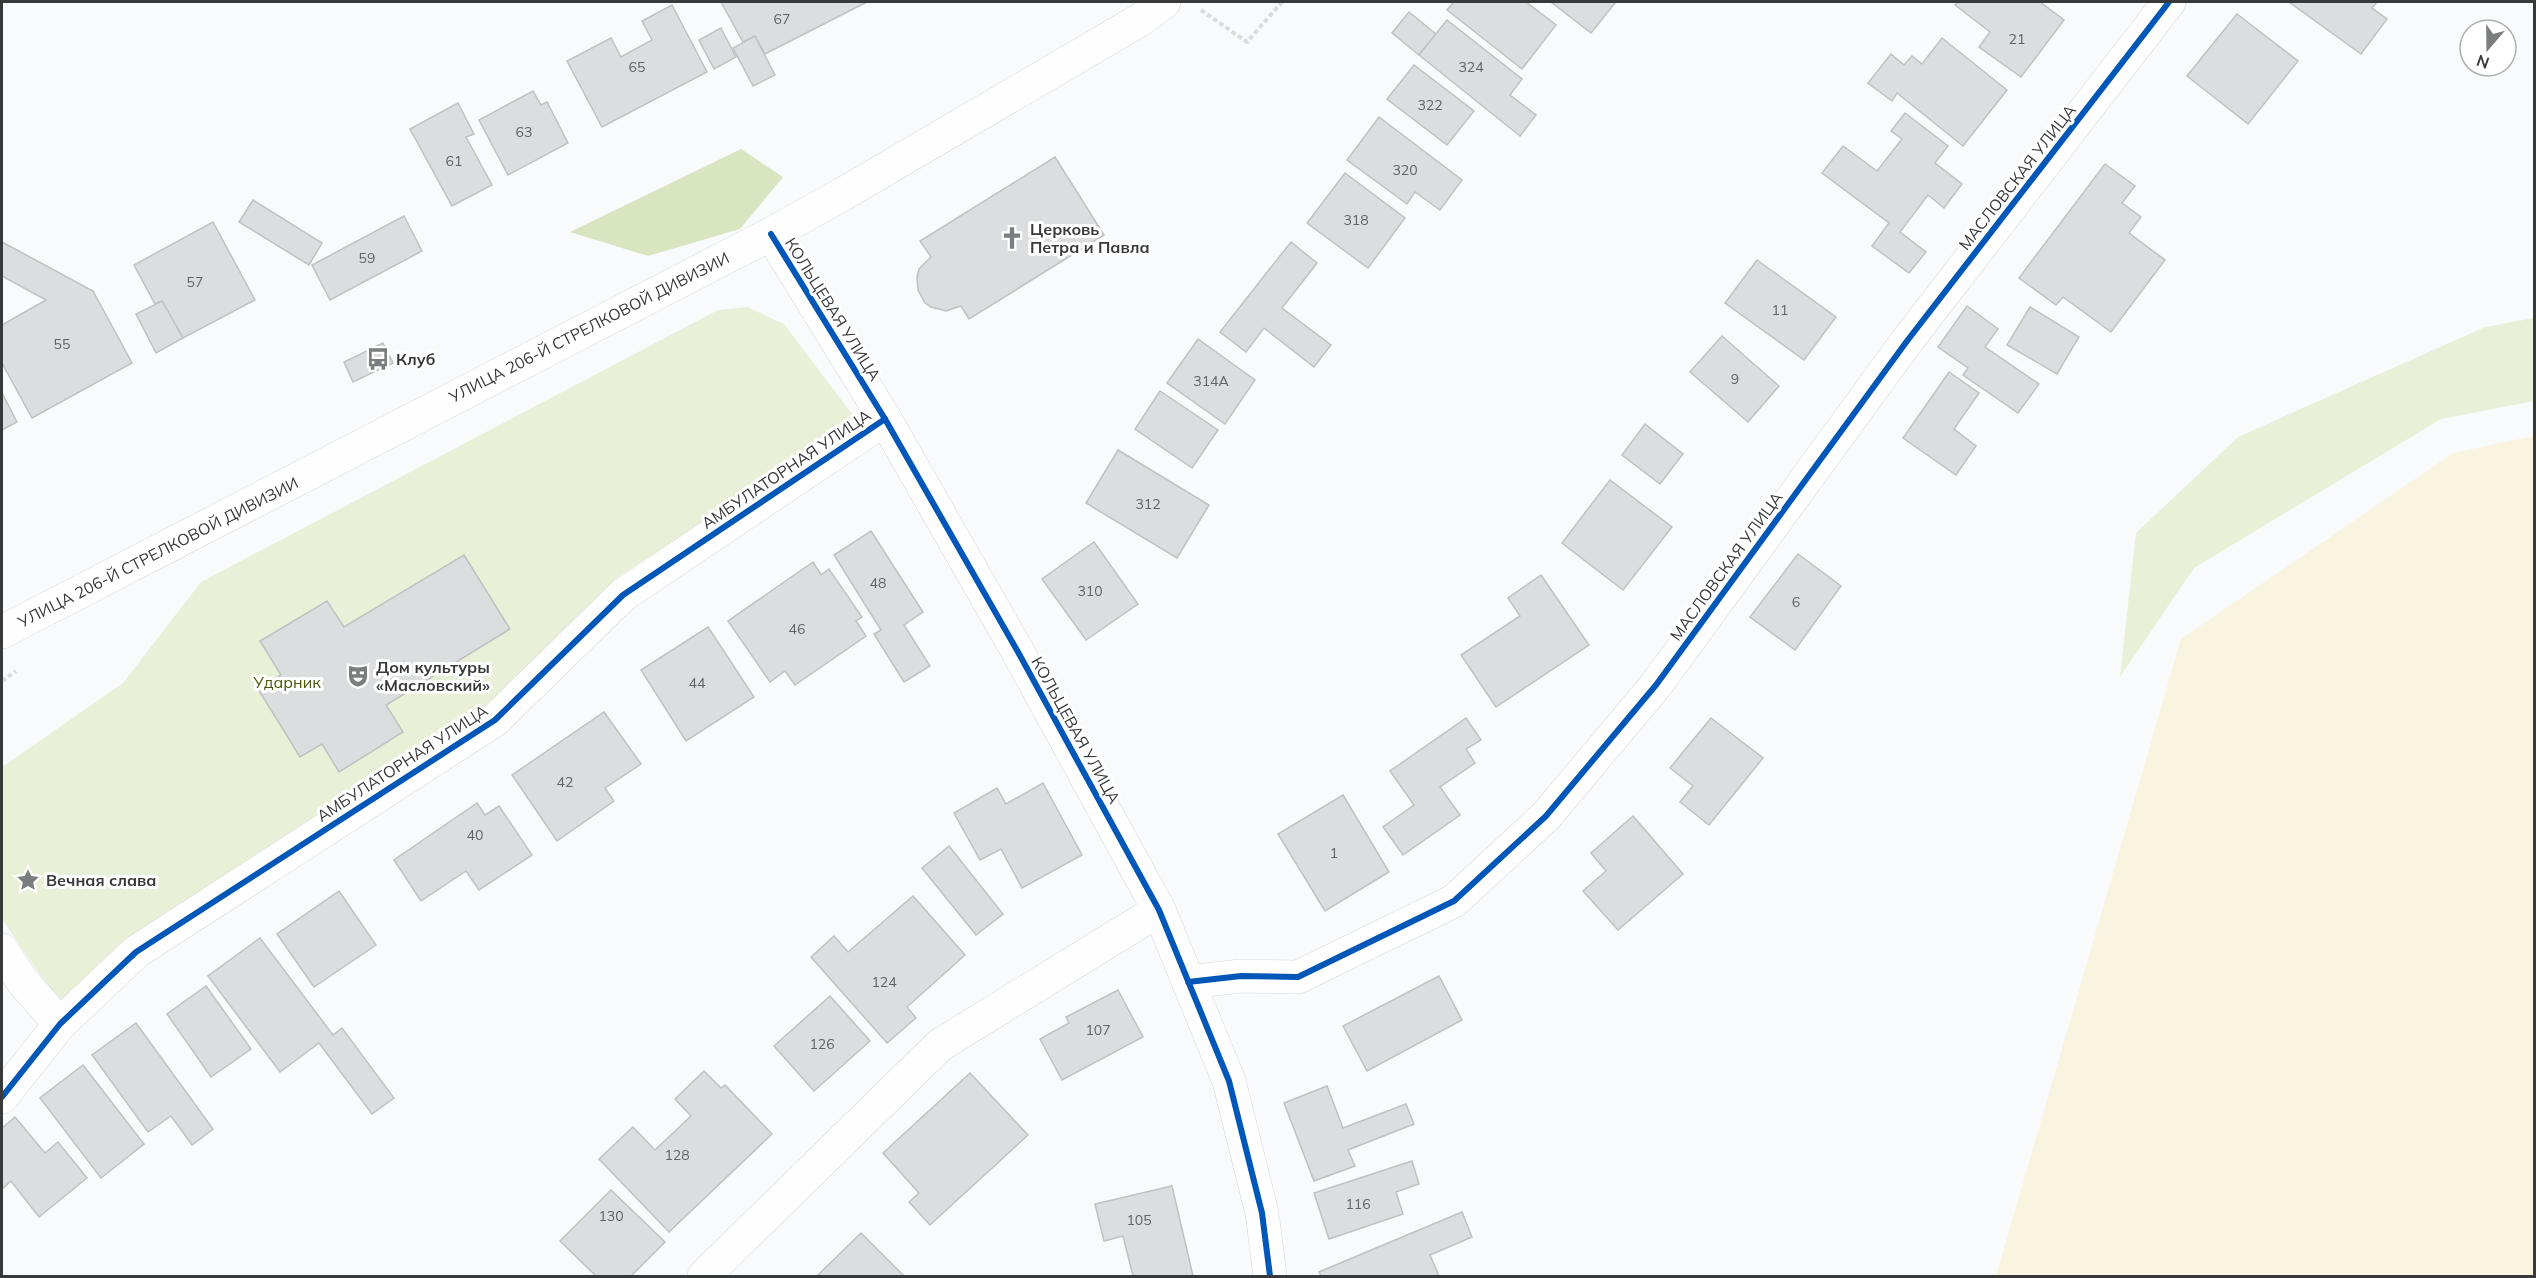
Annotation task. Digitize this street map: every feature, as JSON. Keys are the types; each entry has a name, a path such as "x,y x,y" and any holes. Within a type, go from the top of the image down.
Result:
{"street":[{"name":"МАСЛОВСКАЯ УЛИЦА","path":"1188,982 1241,976 1298,977 1454,902 1546,816 1656,685 1907,341 2169,2"},
{"name":"УЛИЦА 206-Й СТРЕЛКОВОЙ ДИВИЗИИ","path":"2,632 771,234 843,194 1146,8"},
{"name":"КОЛЬЦЕВАЯ УЛИЦА","path":"771,234 885,419 1018,652 1159,910 1229,1081 1262,1213 1270,1276"},
{"name":"АМБУЛАТОРНАЯ УЛИЦА","path":"2,1097 60,1024 136,952 495,720 623,595 885,419"},
{"path":"704,1276 940,1045 1159,910"},
{"path":"2,950 23,982 60,1024"}],"path":[{"path":"1198,8 1247,42 1282,2"}],"green space":[{"path":"741,149 783,177 740,229 648,256 570,232"},
{"name":"Ударник","path":"747,307 784,324 858,422 615,579 490,703 130,938 59,1002 2,919 2,767 123,683 201,582 718,310"},
{"path":"2534,318 2534,401 2441,419 2194,568 2120,677 2136,533 2238,437 2485,327"}],"sand":[{"path":"2534,436 2534,1276 1996,1276 2181,639 2453,453"}],"building":[{"path":"721,2 867,2 765,54 755,36 743,42"},
{"path":"1454,2 1526,2 1556,25 1522,69 1447,10"},
{"path":"1551,2 1613,2 1615,3 1591,33"},
{"path":"1958,2 2040,2 2064,20 2021,77 1979,47 1990,32 1955,5"},
{"path":"2289,2 2377,2 2372,8 2387,19 2361,54"},
{"path":"672,5 707,72 602,127 567,61 611,38 621,57 652,40 642,21"},
{"path":"1409,12 1436,34 1419,55 1392,33"},
{"path":"2237,14 2298,61 2248,124 2187,76"},
{"path":"1447,20 1522,79 1510,95 1536,115 1520,136 1419,55"},
{"path":"721,28 736,57 714,69 699,40"},
{"path":"755,36 775,75 753,86 733,48"},
{"path":"1942,38 2007,90 1963,146 1897,93 1892,101 1868,83 1891,54 1904,65 1912,56 1922,64"},
{"path":"1414,65 1474,111 1447,145 1387,99"},
{"path":"533,91 541,105 547,102 568,143 508,175 479,120"},
{"path":"458,103 474,134 466,137 492,185 452,206 410,129"},
{"path":"1905,113 1948,146 1935,163 1962,184 1944,208 1928,195 1900,232 1926,252 1909,273 1872,246 1889,223 1822,173 1843,146 1877,171 1902,139 1891,131"},
{"path":"1379,117 1462,180 1440,210 1415,192 1407,204 1347,160"},
{"name":"Церковь Петра и Павла","path":"1055,157 1104,235 969,319 961,306 946,311 925,303 918,290 917,277 919,269 931,257 920,241"},
{"path":"2105,164 2135,186 2122,203 2141,217 2129,233 2165,260 2111,332 2063,297 2056,305 2019,278"},
{"path":"1345,173 1405,218 1368,268 1307,223"},
{"path":"253,200 322,243 309,265 239,222"},
{"path":"404,216 422,251 330,300 312,265"},
{"path":"213,222 255,300 183,338 162,301 155,304 134,265"},
{"path":"2,242 93,291 132,363 32,418 2,363 2,325 46,300 2,276"},
{"path":"1291,242 1317,263 1282,308 1331,345 1314,367 1264,328 1246,352 1220,332"},
{"path":"1757,260 1836,317 1804,360 1725,303"},
{"path":"162,301 183,338 156,353 136,314"},
{"path":"1967,306 1998,329 1985,347 2039,384 2018,413 1963,375 1968,368 1938,347"},
{"path":"2030,307 2079,337 2057,374 2007,345"},
{"path":"1722,336 1779,386 1748,422 1690,372"},
{"path":"1198,339 1255,380 1225,424 1167,383"},
{"path":"383,343 393,363 353,382 344,362"},
{"path":"1949,372 1979,393 1954,429 1976,446 1956,475 1903,438"},
{"path":"1160,391 1218,430 1192,468 1135,429"},
{"path":"2,393 17,422 2,430"},
{"path":"1645,424 1683,454 1660,484 1622,455"},
{"path":"1118,450 1209,505 1177,558 1086,503"},
{"path":"1610,480 1672,527 1623,590 1562,543"},
{"path":"871,531 923,612 904,625 930,666 904,682 874,634 881,630 834,555"},
{"path":"1094,542 1138,604 1086,640 1042,579"},
{"path":"1798,554 1841,586 1795,650 1750,617"},
{"path":"464,555 510,629 386,705 403,732 339,772 322,744 300,757 258,689 281,675 260,641 327,601 344,627"},
{"path":"813,562 821,575 829,569 862,617 856,621 866,636 795,685 785,671 770,682 728,621"},
{"path":"1541,575 1589,645 1496,707 1461,655 1520,616 1508,598"},
{"path":"708,627 754,697 686,741 641,670"},
{"path":"604,712 641,764 605,788 614,801 557,841 512,775"},
{"path":"1466,718 1481,740 1466,749 1475,763 1440,787 1460,815 1403,855 1383,827 1414,805 1390,771"},
{"path":"1711,718 1763,758 1709,825 1680,802 1693,786 1670,768"},
{"path":"1043,783 1082,855 1022,888 1001,849 980,860 954,813 997,788 1006,804"},
{"path":"1343,795 1389,872 1325,911 1278,834"},
{"path":"477,803 485,815 499,806 532,855 479,890 466,871 421,901 394,860"},
{"path":"1633,816 1683,874 1618,930 1583,891 1606,871 1591,853"},
{"path":"949,846 1003,914 976,935 922,868"},
{"path":"339,891 376,945 314,987 277,934"},
{"path":"913,896 965,955 907,1007 916,1018 887,1043 811,957 834,936 848,952"},
{"path":"260,938 333,1035 342,1028 394,1098 372,1114 319,1043 280,1072 208,976"},
{"path":"1439,976 1462,1020 1367,1071 1343,1026"},
{"path":"206,986 251,1049 211,1077 167,1014"},
{"path":"1118,990 1143,1037 1062,1080 1040,1039 1069,1023 1066,1017"},
{"path":"830,996 870,1041 814,1091 774,1046"},
{"path":"136,1023 213,1129 192,1145 171,1116 148,1132 92,1055"},
{"path":"83,1065 144,1144 101,1178 40,1098"},
{"path":"704,1071 721,1088 725,1085 772,1134 669,1232 599,1159 633,1127 655,1150 691,1116 675,1099"},
{"path":"970,1073 1028,1135 930,1225 909,1202 919,1193 883,1153"},
{"path":"1327,1086 1343,1128 1406,1104 1414,1124 1348,1150 1355,1166 1314,1181 1284,1103"},
{"path":"15,1117 45,1153 58,1142 87,1178 39,1217 11,1181 2,1189 2,1128"},
{"path":"1412,1161 1419,1184 1396,1192 1403,1214 1329,1239 1314,1193"},
{"path":"1172,1186 1193,1276 1133,1276 1123,1236 1104,1241 1095,1204"},
{"path":"611,1190 665,1242 631,1276 596,1276 560,1241"},
{"path":"1462,1212 1472,1237 1430,1255 1439,1276 1321,1276 1319,1272"},
{"path":"861,1233 904,1276 817,1276"}],"cycle path":[{"path":"1188,982 1241,976 1298,977 1454,901 1546,816 1656,685 1907,341 2169,2"},
{"path":"771,234 885,419 1018,652 1159,910 1229,1081 1262,1213 1270,1276"},
{"path":"2,1097 60,1024 136,952 495,720 623,595 885,419"}],"place":[{"name":"Церковь Петра и Павла","path":"1012,238"},
{"name":"Клуб","path":"378,359"},
{"name":"Дом культуры «Масловский»","path":"358,676"},
{"name":"Вечная слава","path":"28,880"}]}
